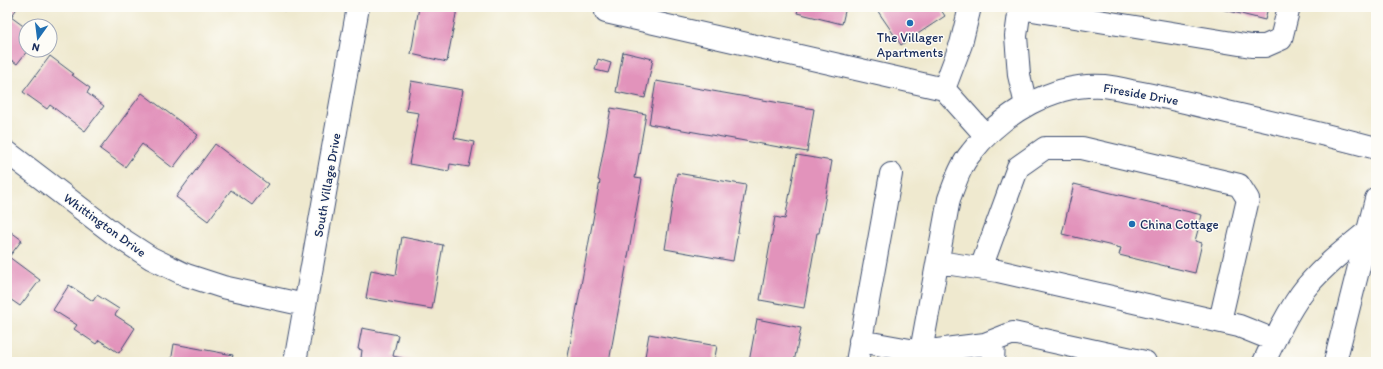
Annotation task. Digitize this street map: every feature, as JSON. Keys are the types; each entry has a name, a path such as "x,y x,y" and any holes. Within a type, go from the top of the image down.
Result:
{"street":[{"name":"South Village Drive","path":"295,362 358,7"},
{"path":"944,90 961,44 970,7"},
{"path":"1026,105 1019,75 1016,36 1020,8 1243,45 1265,46 1281,39 1289,7"},
{"path":"606,12 944,90 986,136"},
{"name":"Fireside Drive","path":"920,357 949,199 958,175 970,154 992,129 1026,105 1051,94 1082,87 1104,86 1166,98 1376,148"},
{"path":"981,268 1018,167 1045,148 1082,148 1239,185 1248,199 1220,321"},
{"name":"Whittington Drive","path":"7,152 117,236 151,258 186,275 223,287 305,305"},
{"path":"891,174 859,352 920,357 985,344 993,351 1013,333 1145,362"},
{"path":"1335,362 1376,200"},
{"path":"1264,362 1274,340 1302,293 1325,267 1368,230"},
{"path":"938,262 998,271 1220,321 1239,326 1274,340"}],"building":[{"path":"7,7 18,7 11,17 18,22 18,58 22,58 17,64 7,57"},
{"path":"288,7 288,11 254,8"},
{"path":"419,7 448,7 457,9 447,62 411,54"},
{"path":"799,7 846,7 842,24 797,13"},
{"name":"The Villager Apartments","path":"875,7 939,7 945,16 901,45"},
{"path":"1213,7 1268,7 1265,20"},
{"path":"623,52 653,59 645,98 616,92"},
{"path":"48,58 53,58 90,88 87,93 104,106 85,131 50,105 47,109 23,92"},
{"path":"598,59 611,63 608,73 595,70"},
{"path":"411,81 463,90 454,138 474,142 469,167 450,164 449,171 409,164 419,113 406,111"},
{"path":"656,81 814,109 807,152 649,124"},
{"path":"142,93 198,135 173,168 142,144 125,167 100,149"},
{"path":"611,108 646,114 635,178 642,179 609,362 567,362 600,181 598,180"},
{"path":"215,144 268,184 252,205 231,190 208,221 176,197"},
{"path":"797,155 832,161 819,233 817,233 804,308 760,300 775,217 785,219"},
{"path":"677,173 746,185 733,261 665,249"},
{"name":"China Cottage","path":"1074,184 1202,215 1195,241 1202,243 1195,273 1119,255 1121,248 1062,234"},
{"path":"7,229 22,240 9,257 40,280 20,306 7,297"},
{"path":"402,237 443,245 432,309 366,298 371,270 396,275"},
{"path":"69,285 93,301 97,295 119,309 115,315 135,328 119,353 99,340 96,344 74,329 77,325 53,310"},
{"path":"757,319 801,328 794,362 749,362"},
{"path":"362,328 398,335 393,356 418,362 363,362 363,359 361,358 362,350 358,349"},
{"path":"649,334 717,346 714,362 644,362"},
{"path":"174,344 233,355 231,362 171,362"}],"place":[{"name":"The Villager Apartments","path":"910,23"},
{"name":"China Cottage","path":"1132,224"}]}
